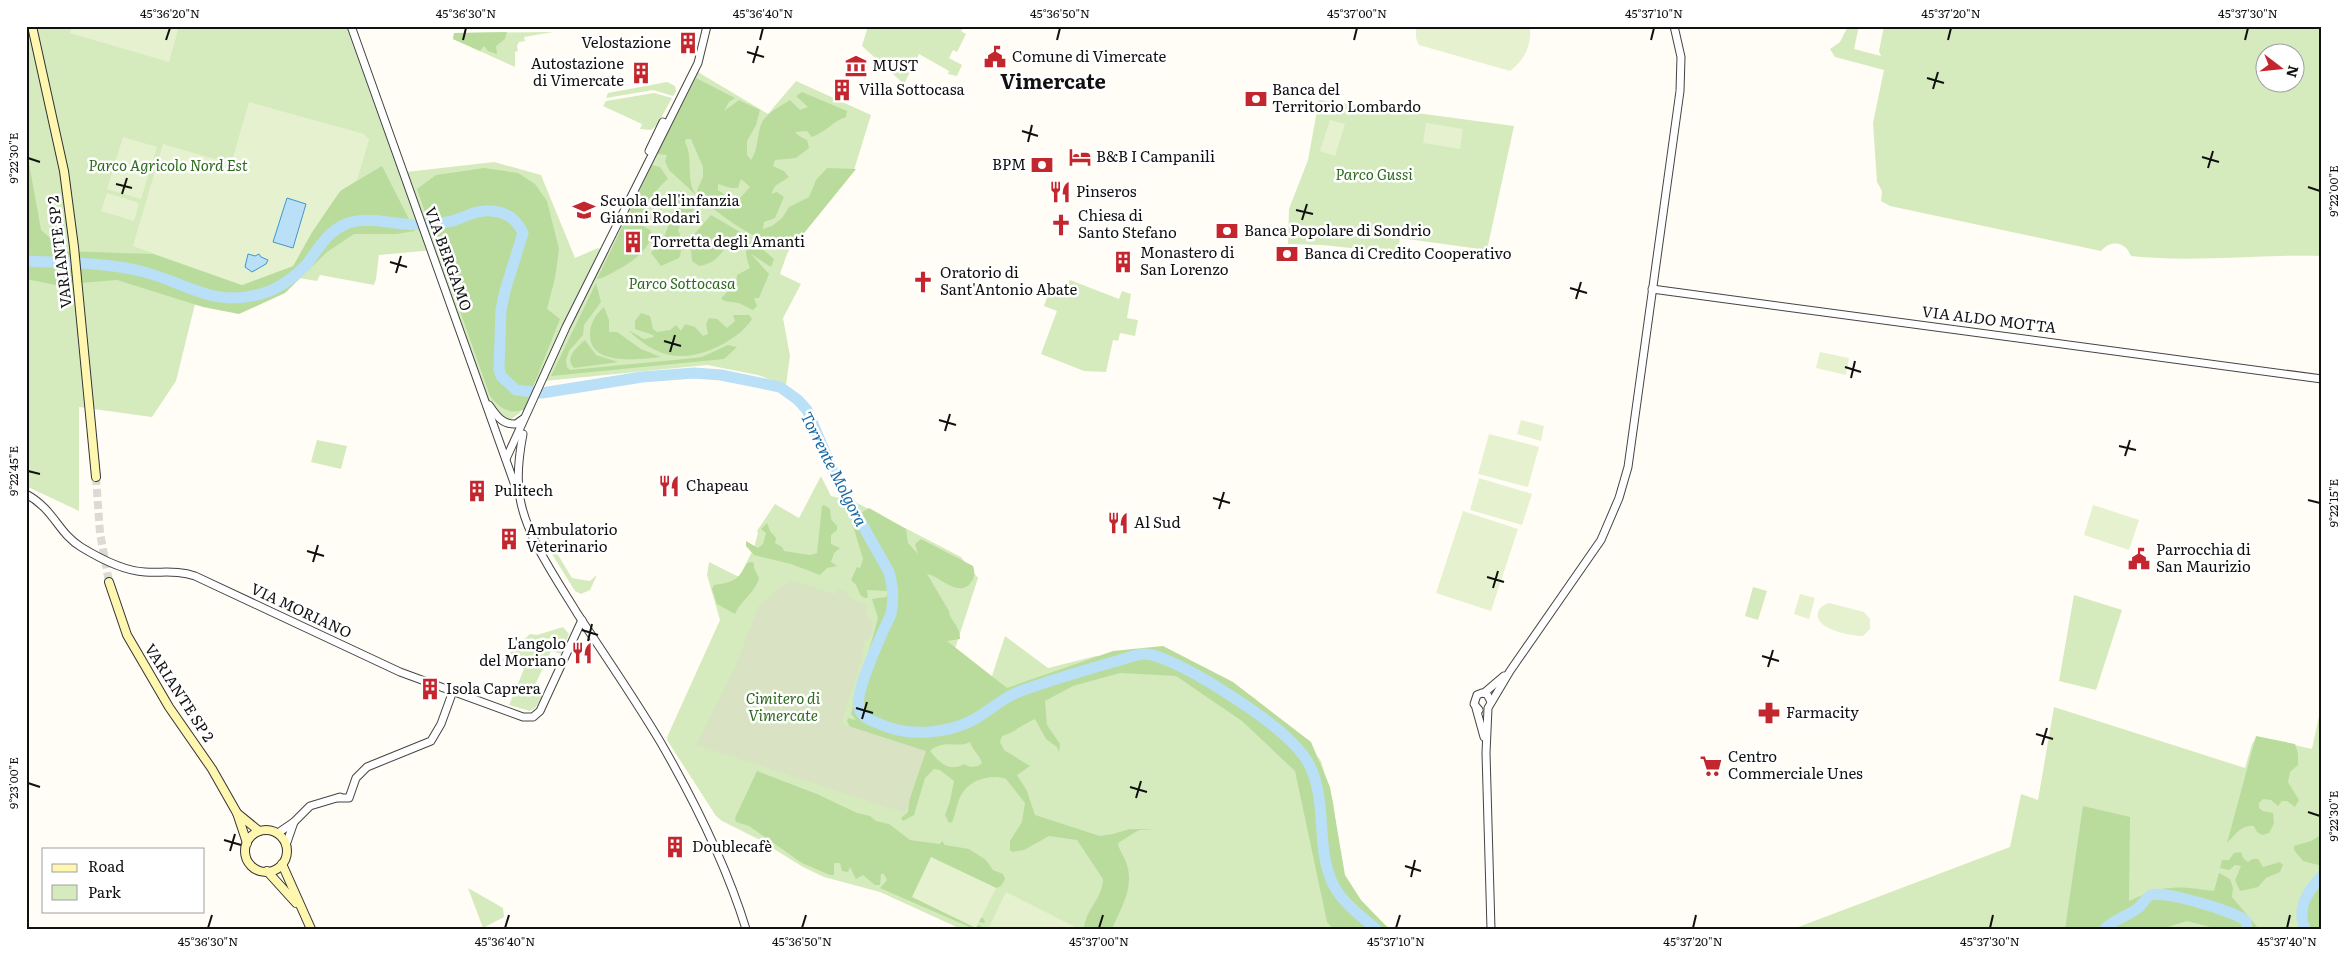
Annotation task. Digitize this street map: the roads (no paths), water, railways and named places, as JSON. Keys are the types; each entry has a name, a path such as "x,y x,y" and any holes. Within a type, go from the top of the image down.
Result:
{"main road":[{"name":"VARIANTE SP 2","path":"32,26 64,171 78,283 96,477"},
{"name":"VARIANTE SP 2","path":"109,582 122,624 139,658 212,769 237,813 247,843 246,855 249,863 256,869 267,872 302,910"},
{"name":"VARIANTE SP 2","path":"237,813 259,831"},
{"path":"247,843 259,831 269,830 278,833 286,844 286,855 282,864 267,872"},
{"name":"VARIANTE SP 2","path":"282,864 310,929"}],"street":[{"name":"VIA BERGAMO","path":"351,26 536,542 582,620 661,744 707,830 735,895 746,929"},
{"path":"635,186 654,139 676,99 696,54 702,26"},
{"path":"506,459 566,326 695,68 703,47 707,26"},
{"path":"1476,708 1483,710 1489,705 1510,671 1601,540 1619,498 1630,453 1680,84 1681,56 1674,26"},
{"name":"VIA ALDO MOTTA","path":"1652,289 2322,379"},
{"path":"509,468 514,460 535,397"},
{"path":"484,399 499,419 505,423 517,424 525,417"},
{"path":"520,500 518,463 523,434"},
{"name":"VIA MORIANO","path":"26,494 47,509 62,529 82,548 124,567 138,571 173,571 195,576 400,672 524,717 533,717 542,707 582,620"},
{"path":"1486,753 1482,725 1474,702 1475,697 1484,693 1510,671"},
{"path":"278,833 314,804 343,795 349,797 356,778 367,767 431,741 451,690"},
{"path":"1484,693 1489,696 1486,753 1491,929"},
{"path":"286,844 294,822"}],"water":[{"path":"287,198 306,204 293,248 273,242"},
{"path":"248,254 255,256 259,254 268,260 266,264 252,272 245,267"}],"waterway":[{"name":"Torrente Molgora","path":"26,261 122,267 153,275 214,296 230,298 248,297 267,292 288,280 307,264 334,231 346,224 365,220 415,225 442,223 477,212 487,211 507,215 514,220 523,233 501,310 499,369 501,376 516,390 542,393 642,377 694,373 721,375 780,387 798,400 807,410 836,478 889,572 893,598 891,614 870,661 861,689 859,708 864,717 903,731 939,731 973,720 1014,694 1067,676 1144,654 1167,660 1203,678 1250,708 1292,742 1303,754 1310,766 1319,796 1328,872 1334,886 1348,904 1376,929"},
{"name":"Torrente Molgora","path":"2305,929 2302,914 2305,900 2312,887 2322,876"},
{"name":"Torrente Molgora","path":"2105,929 2138,908 2149,896 2158,894 2200,903 2229,912 2246,921 2247,929"}],"tunnel":[{"path":"96,477 100,533 109,582"}],"place":[{"name":"Velostazione","path":"688,43"},
{"name":"Comune di Vimercate","path":"995,57"},
{"name":"MUST","path":"856,66"},
{"name":"Autostazione di Vimercate","path":"641,73"},
{"name":"Villa Sottocasa","path":"842,90"},
{"name":"Banca del Territorio Lombardo","path":"1256,99"},
{"name":"B&B I Campanili","path":"1080,157"},
{"name":"BPM","path":"1042,165"},
{"name":"Pinseros","path":"1060,192"},
{"name":"Scuola dell'infanzia Gianni Rodari","path":"584,210"},
{"name":"Chiesa di Santo Stefano","path":"1061,225"},
{"name":"Banca Popolare di Sondrio","path":"1227,231"},
{"name":"Torretta degli Amanti","path":"633,242"},
{"name":"Banca di Credito Cooperativo","path":"1287,254"},
{"name":"Monastero di San Lorenzo","path":"1123,262"},
{"name":"Oratorio di Sant'Antonio Abate","path":"923,282"},
{"name":"Chapeau","path":"669,486"},
{"name":"Pulitech","path":"477,491"},
{"name":"Al Sud","path":"1118,523"},
{"name":"Ambulatorio Veterinario","path":"509,539"},
{"name":"Parrocchia di San Maurizio","path":"2139,559"},
{"name":"L'angolo del Moriano","path":"582,653"},
{"name":"Isola Caprera","path":"430,689"},
{"name":"Farmacity","path":"1769,713"},
{"name":"Centro Commerciale Unes","path":"1711,766"},
{"name":"Doublecafè","path":"675,847"}],"district":[{"name":"Vimercate","path":"1053,82"}],"park label":[{"name":"Parco Agricolo Nord Est","path":"168,166"},
{"name":"Parco Gussi","path":"1374,175"},
{"name":"Parco Sottocasa","path":"682,284"},
{"name":"Cimitero di Vimercate","path":"783,708"}]}
